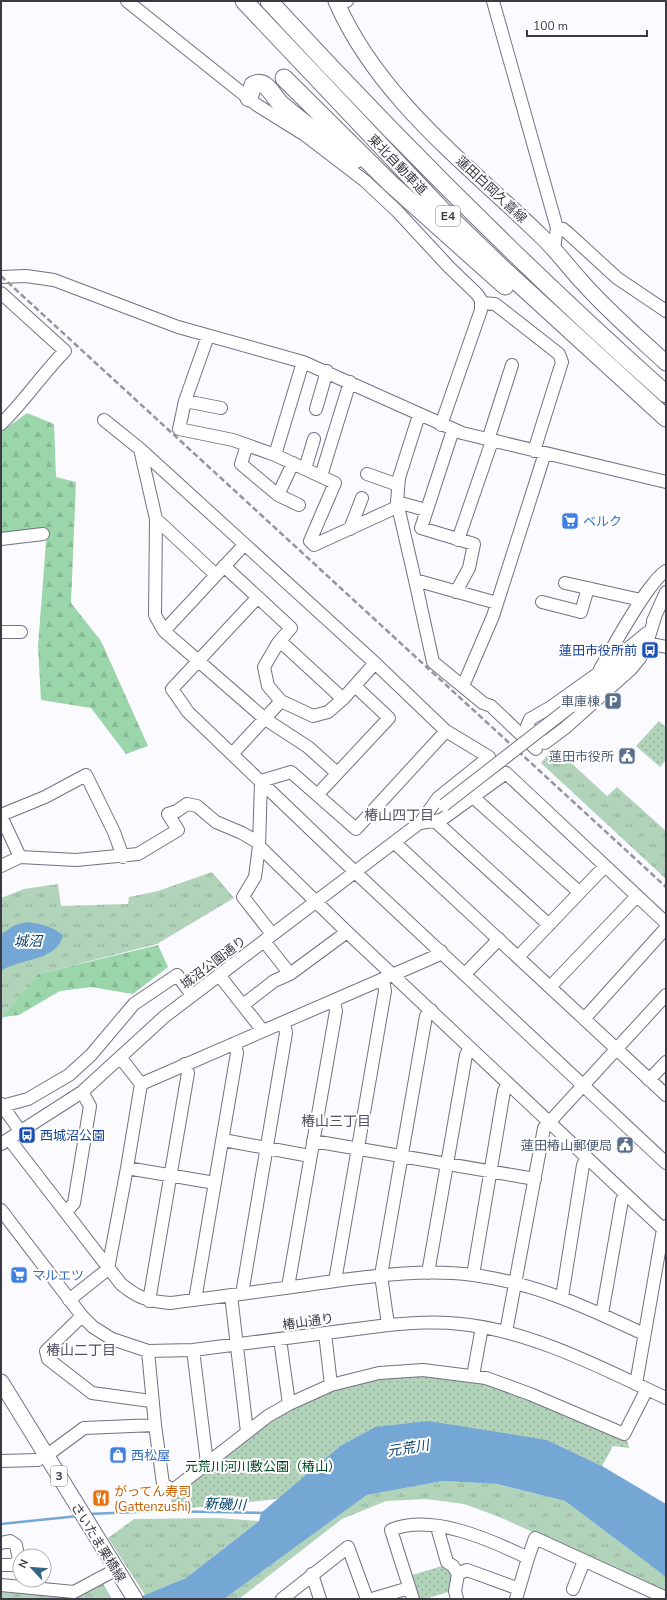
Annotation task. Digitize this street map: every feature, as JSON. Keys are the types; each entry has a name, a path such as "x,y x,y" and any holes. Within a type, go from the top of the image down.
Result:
{"highway":[{"name":"東北自動車道","path":"244,1 415,183 503,270 666,418"},
{"name":"東北自動車道","path":"269,1 376,116 520,259 666,394"},
{"path":"284,78 391,184 438,227 542,317 612,370"},
{"path":"249,98 253,85 260,83 265,84 276,100 391,184"}],"main road":[{"name":"蓮田白岡久喜線","path":"340,2 371,62 407,106 444,145 554,249 597,298 666,362"},
{"name":"さいたま栗橋線","path":"1,1382 42,1458"},
{"name":"さいたま栗橋線","path":"1,1400 42,1458 115,1574 135,1599"},
{"name":"さいたま栗橋線","path":"115,1574 126,1599"}],"street":[{"path":"127,1 261,108 332,154 365,181 397,210 449,267 477,294 481,303 478,320 441,424"},
{"path":"493,1 557,228 554,249"},
{"path":"557,228 563,229 617,278 666,311"},
{"path":"1,277 26,276 54,280 152,319 303,362 327,371 453,430 490,441 666,482"},
{"path":"1,293 65,351 47,369 18,408 1,424"},
{"path":"463,686 497,603 539,452 562,362 559,354 510,314 495,304 481,303"},
{"path":"208,336 185,402 179,429 233,440 293,463 335,483 310,541 314,545 350,529 397,505 426,510"},
{"path":"274,455 303,362"},
{"path":"458,540 490,441 512,364"},
{"path":"316,409 327,371"},
{"path":"321,476 350,382"},
{"path":"185,402 221,408"},
{"path":"419,415 398,484 397,505 433,662 483,703 491,706 536,749"},
{"path":"104,420 140,449 446,731 489,757 438,798 420,823"},
{"path":"453,430 421,528 474,544 469,568 456,592"},
{"path":"305,469 314,439"},
{"path":"247,445 241,464 278,495 299,505"},
{"path":"140,449 156,519 155,614 164,631 266,719 308,747 337,773"},
{"path":"278,495 293,463"},
{"path":"367,474 398,484"},
{"path":"350,529 362,498"},
{"path":"156,519 257,598 291,628 280,641 264,667 268,686 281,701 313,716 328,712 343,699 375,664"},
{"path":"1,539 43,534"},
{"path":"164,631 244,544"},
{"path":"596,675 641,600 660,576 666,571"},
{"path":"415,580 497,603"},
{"path":"565,583 641,600"},
{"path":"542,602 581,612 588,588"},
{"path":"647,638 551,707 530,719 527,726 545,743 565,728 628,672 640,658 656,614 666,592"},
{"path":"257,598 197,661 172,690 188,712 666,1163"},
{"path":"1,632 22,632"},
{"path":"647,638 666,646"},
{"name":"城沼公園通り","path":"5,1142 82,1092 164,1017 395,843 570,707 622,666 647,638"},
{"path":"280,641 343,699"},
{"path":"318,794 389,718 355,686"},
{"path":"233,753 281,701"},
{"path":"262,781 290,772 318,794 356,829 446,731"},
{"path":"420,823 441,820 506,773 666,923"},
{"path":"20,857 1,815 46,797 86,775 114,832 123,857"},
{"path":"262,781 259,844 255,877 243,897 290,974"},
{"path":"474,797 579,892"},
{"path":"1,866 20,857 76,860 123,857 138,854 178,830 168,814 177,811 187,804 198,806 216,822 242,833 259,844 347,932 388,978 431,1010 626,1195 665,1229 644,1334 641,1387 624,1434 530,1394 486,1378 424,1370 379,1373 331,1385 289,1404 268,1416 172,1490 163,1484 151,1401 148,1351"},
{"path":"435,821 549,925"},
{"path":"395,843 666,1096"},
{"path":"518,957 605,866"},
{"path":"550,987 637,896"},
{"path":"584,1019 666,928"},
{"path":"243,1005 274,981 290,974 347,932"},
{"path":"465,974 499,939"},
{"path":"140,1084 388,978 436,956 440,951"},
{"path":"21,1132 2,1105 28,1100 69,1075 91,1055 134,1004 178,975 192,995"},
{"path":"219,975 263,1031"},
{"path":"335,1281 388,978"},
{"path":"506,1332 544,1128 666,995"},
{"path":"288,1287 336,1011 334,1001"},
{"path":"388,1325 381,1275 426,1016 431,1010"},
{"path":"247,1432 236,1345 236,1294 266,1148 286,1033 284,1022"},
{"path":"195,1300 237,1053 235,1043"},
{"path":"428,1273 466,1055 470,1048"},
{"path":"70,1300 108,1269 127,1168 140,1084 120,1057"},
{"path":"650,1080 666,1062"},
{"path":"149,1301 188,1073 185,1064"},
{"path":"473,1275 504,1091 508,1084"},
{"path":"66,1212 74,1203 90,1106 82,1092"},
{"path":"223,1140 310,1156"},
{"path":"313,1141 535,1180"},
{"path":"5,1142 66,1212 108,1269 121,1284 134,1294 149,1301 170,1303 381,1275 428,1273 473,1275 516,1284 562,1297 644,1334"},
{"path":"562,1297 583,1165 588,1158"},
{"path":"127,1168 215,1183"},
{"path":"602,1314 622,1200 626,1195"},
{"name":"椿山通り","path":"1,1210 82,1316 93,1327 112,1339 148,1351 193,1350 388,1325 460,1323 506,1332 548,1345 666,1398"},
{"path":"82,1316 46,1351 48,1359 92,1393 151,1401"},
{"path":"473,1376 482,1327"},
{"path":"325,1333 331,1385"},
{"path":"280,1339 289,1404"},
{"path":"193,1350 207,1463"},
{"path":"1,1461 42,1458 84,1428 155,1425"},
{"path":"372,1599 411,1593 391,1530 400,1526 437,1527 460,1530 489,1540 528,1558"},
{"path":"437,1527 447,1562 453,1566 458,1574 455,1591 456,1599"},
{"path":"458,1574 467,1570 520,1595 534,1538 584,1561 644,1594 666,1598"},
{"path":"1,1542 10,1541 16,1545 19,1560 13,1565 1,1565"},
{"path":"282,1599 348,1547 367,1599"},
{"path":"573,1589 584,1561"},
{"path":"1,1585 74,1592 115,1574"},
{"path":"312,1574 320,1599"}],"green space":[{"path":"27,413 54,424 56,477 76,482 71,603 101,641 148,746 126,754 91,708 41,700 38,646 47,529 1,534 1,432"},
{"path":"659,721 666,727 666,760 660,767 636,746"},
{"path":"554,747 607,796 617,787 666,831 666,879 541,763"},
{"path":"212,872 234,898 157,944 38,974 1,1020 1,898 24,889 58,884 61,906 128,904 129,897 158,891"},
{"path":"158,945 168,967 133,994 91,987 60,991 19,1015 3,1017 38,974"},
{"name":"元荒川河川敷公園（椿山）","path":"428,1375 480,1380 522,1393 627,1439 629,1448 613,1446 602,1466 547,1440 375,1427 340,1446 278,1499 172,1510 171,1497 239,1442 275,1416 324,1392 388,1376"},
{"path":"443,1481 497,1484 565,1501 666,1577 666,1592 497,1516 464,1504 426,1499 386,1501 342,1519 239,1599 224,1599 367,1495"},
{"path":"217,1518 259,1521 186,1578 145,1595 108,1538 134,1519"},
{"path":"445,1565 452,1577 451,1591 425,1599 416,1599 409,1576"},
{"path":"103,1583 112,1599 69,1599"},
{"path":"1,1588 61,1594 66,1599 1,1599"}],"water":[{"name":"城沼","path":"27,922 55,929 63,935 59,944 45,955 1,971 1,934 15,925"},
{"name":"元荒川","path":"428,1421 547,1440 602,1466 666,1504 666,1577 565,1501 497,1484 443,1481 367,1495 224,1599 135,1599 186,1578 259,1521 261,1513 340,1446 375,1427"}],"waterway":[{"name":"新磯川","path":"89,1514 158,1511 264,1513"},
{"name":"新磯川","path":"1,1524 78,1516"}],"railway":[{"path":"1,276 666,887"}],"place":[{"name":"ベルク","path":"570,521"},
{"name":"蓮田市役所前","path":"650,650"},
{"name":"車庫棟","path":"613,701"},
{"name":"蓮田市役所","path":"627,756"},
{"name":"西城沼公園","path":"27,1135"},
{"name":"蓮田椿山郵便局","path":"625,1145"},
{"name":"マルエツ","path":"19,1275"},
{"name":"西松屋","path":"118,1455"},
{"name":"がってん寿司 (Gattenzushi)","path":"101,1498"}],"district":[{"name":"椿山四丁目","path":"399,815"},
{"name":"椿山三丁目","path":"336,1121"},
{"name":"椿山二丁目","path":"81,1350"}]}
